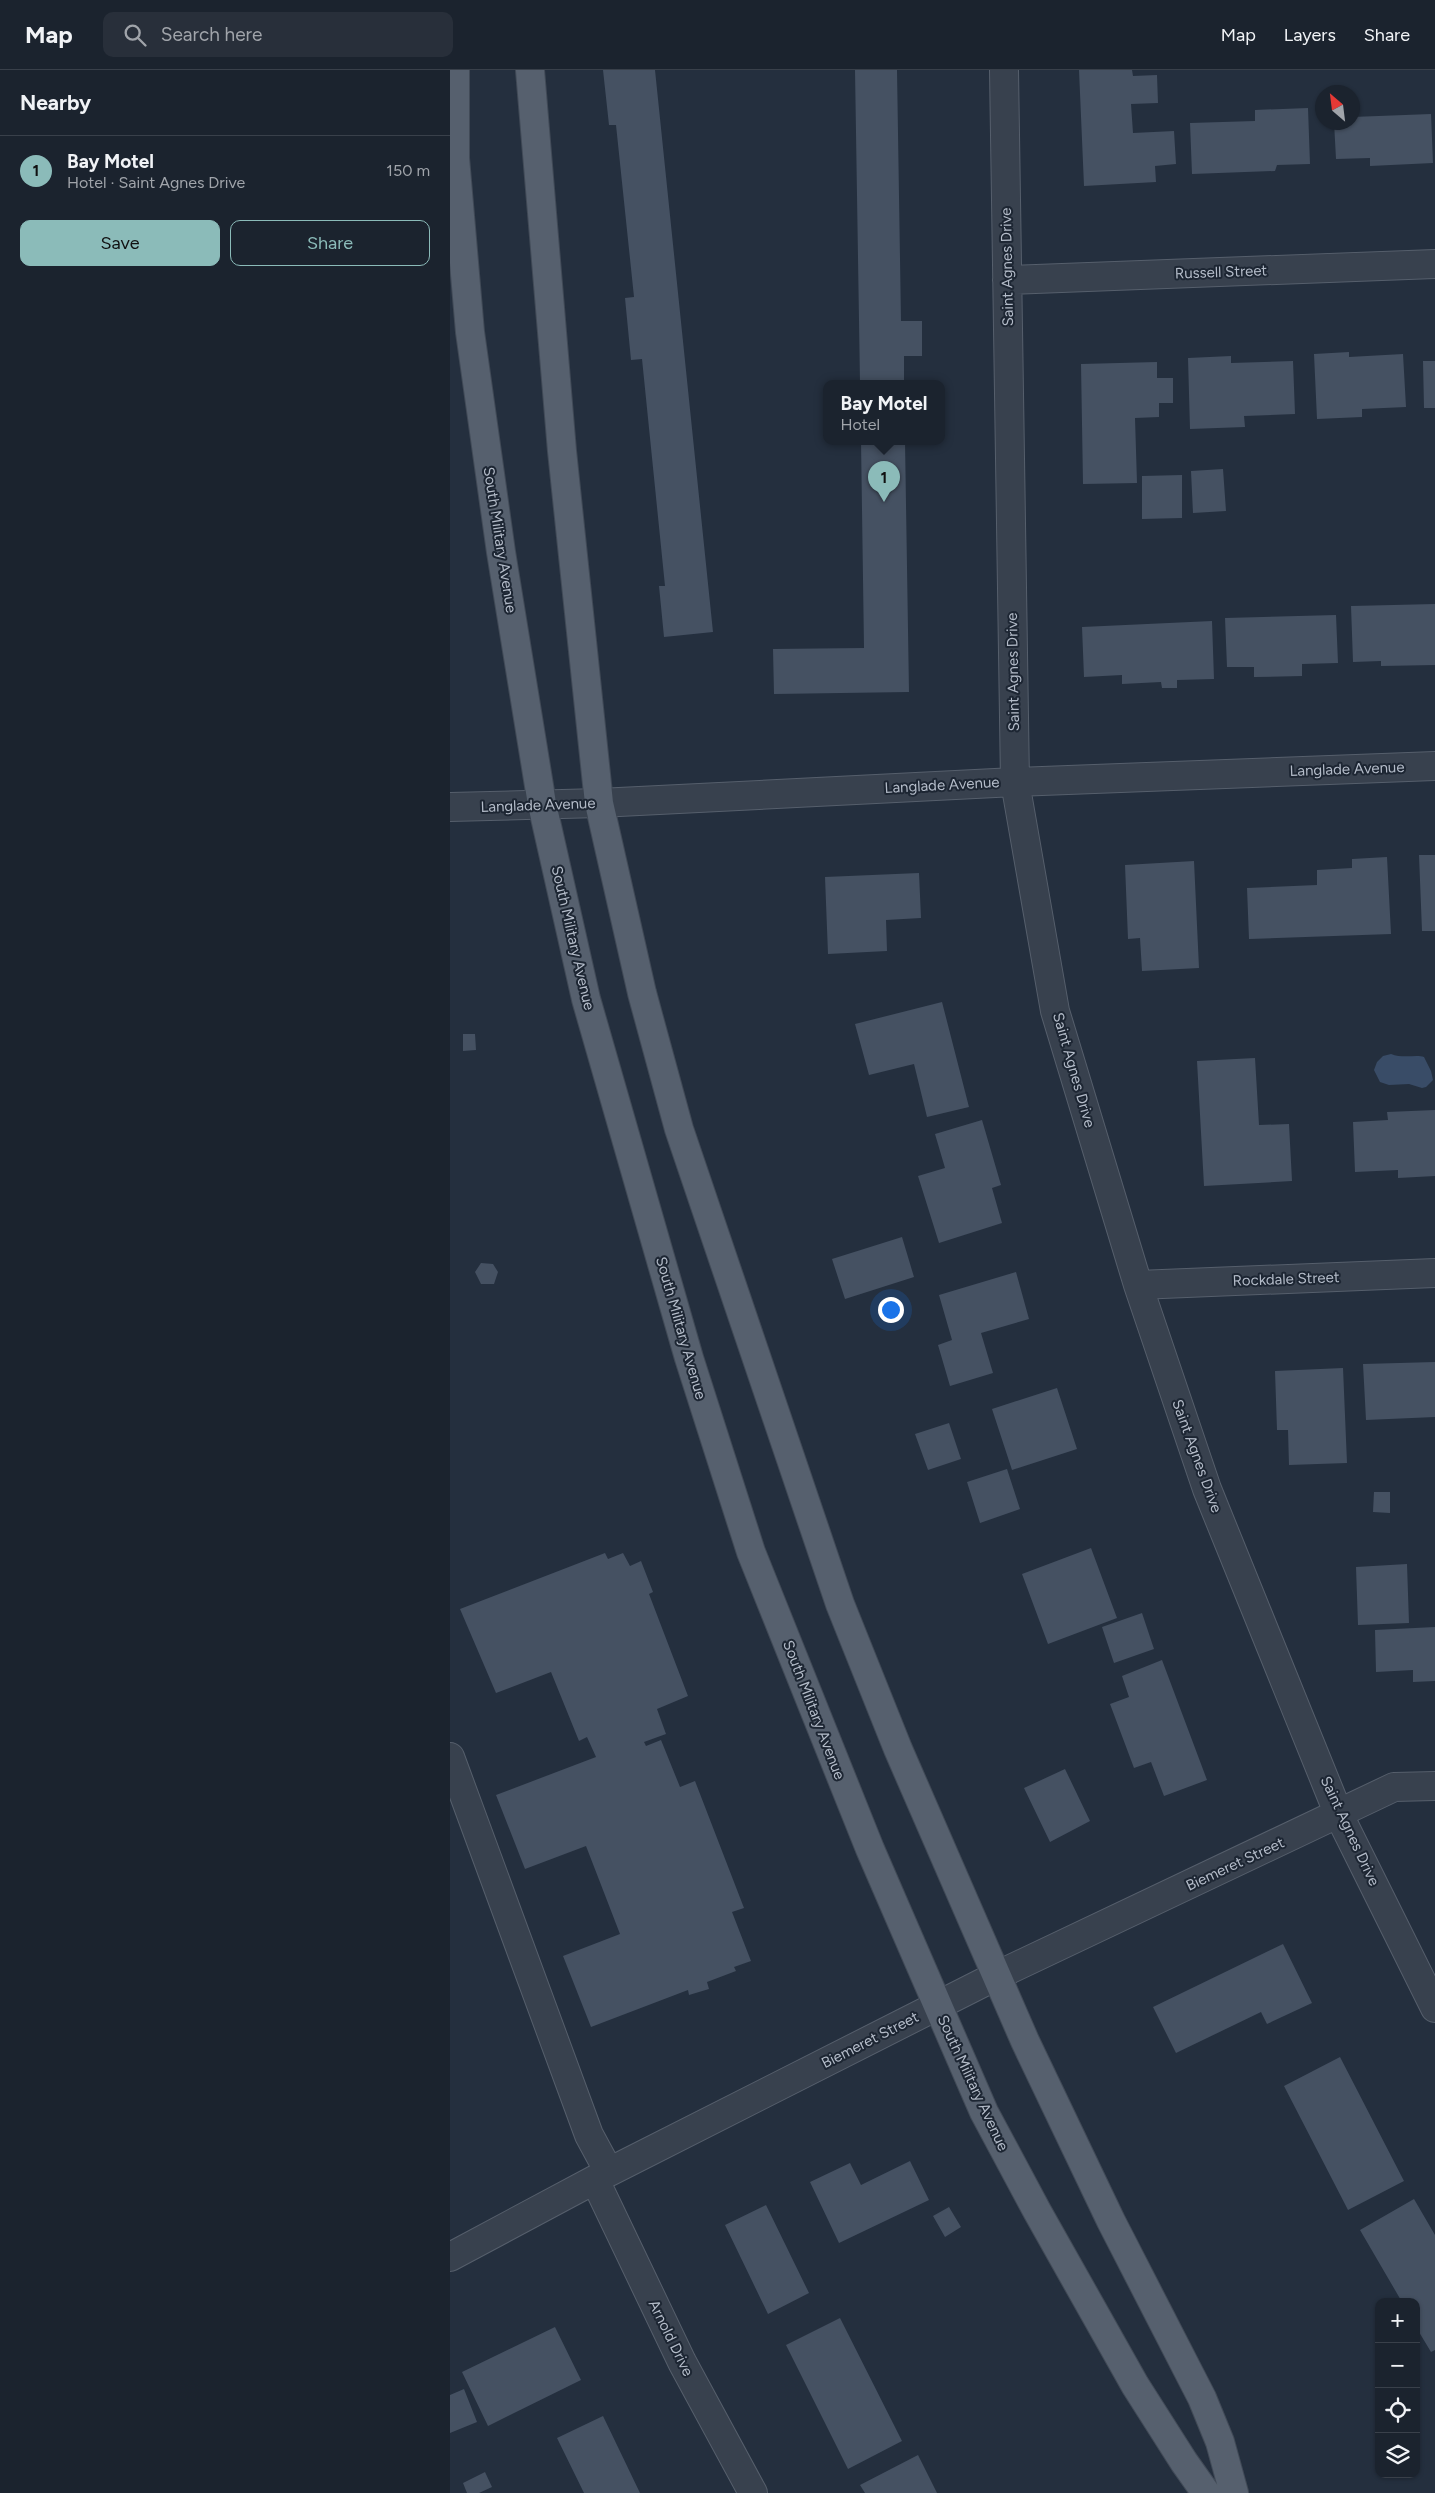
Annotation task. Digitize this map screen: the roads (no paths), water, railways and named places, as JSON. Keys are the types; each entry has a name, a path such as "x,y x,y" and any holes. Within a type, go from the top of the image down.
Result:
{"main road":[{"name":"South Military Avenue","path":"455,70 455,158 470,332 501,552 542,804 586,999 689,1358 751,1552 835,1764 984,2112 1037,2211 1140,2392 1206,2493"},
{"path":"530,70 562,451 599,803 642,994 679,1129 840,1604 898,1749 996,1976 1111,2221 1202,2398 1220,2442 1234,2493"}],"street":[{"name":"Saint Agnes Drive","path":"1004,70 1015,782 1056,1011 1138,1285 1207,1489 1340,1814 1435,2008"},
{"name":"Russell Street","path":"1007,280 1435,264"},
{"name":"Langlade Avenue","path":"450,807 599,803 1015,782 1435,766"},
{"name":"Rockdale Street","path":"1138,1285 1435,1273"},
{"name":"Arnold Drive","path":"450,1757 589,2135 602,2176 682,2362 752,2493"},
{"name":"Biemeret Street","path":"450,2257 602,2176 996,1976 1394,1787 1435,1786"}],"water":[{"path":"1391,1054 1424,1057 1433,1080 1426,1087 1422,1088 1409,1084 1389,1085 1380,1082 1374,1070 1377,1062 1383,1056"}],"place":[{"name":"Bay Motel","path":"884,502"}]}
